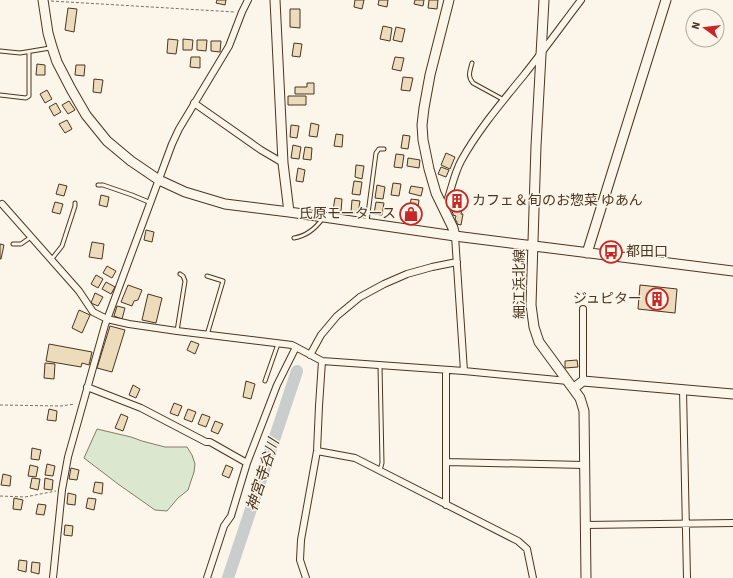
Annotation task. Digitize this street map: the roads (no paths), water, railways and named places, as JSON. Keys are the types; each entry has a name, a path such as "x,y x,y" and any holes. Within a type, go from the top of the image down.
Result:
{"street":[{"path":"43,0 48,33 57,62 86,115 107,142 131,161 158,180 185,192 225,204 455,236 733,271"},
{"path":"53,578 62,490 68,457 107,319 172,144 194,103 229,46 248,0"},
{"path":"275,0 283,163 289,212"},
{"path":"449,0 430,75 422,125 423,140 436,193 453,228 455,236 464,371"},
{"name":"細江浜北線","path":"544,0 531,305 534,327 540,342 580,398 584,411 586,578"},
{"path":"444,209 461,161 473,142 581,0"},
{"path":"587,253 666,0"},
{"path":"194,103 261,150 283,163"},
{"path":"1,204 79,291 93,312 107,319 176,331 292,345 322,361 464,371 571,384 583,381 733,394"},
{"path":"310,355 321,335 337,316 360,297 407,274 457,262"},
{"path":"582,309 583,381"},
{"path":"207,578 224,526 231,516 247,463 277,385 296,347"},
{"path":"306,578 300,560 301,540 317,451 322,361"},
{"path":"446,370 446,505"},
{"path":"87,387 142,408 206,442 210,442 247,463"},
{"path":"683,390 687,578"},
{"path":"317,451 355,458 518,541 528,549 533,578"},
{"path":"447,462 584,465"},
{"path":"585,525 733,523"}],"lane":[{"path":"0,51 20,53 52,47"},
{"path":"0,95 26,98 29,96 30,52"},
{"path":"472,63 469,73 470,80 504,100"},
{"path":"367,223 376,154 377,150 384,149"},
{"path":"98,185 103,185 151,203"},
{"path":"51,260 62,246 75,204"},
{"path":"294,238 309,232 321,221 323,217"},
{"path":"13,244 21,244 31,237"},
{"path":"176,331 185,281 183,276 180,274"},
{"path":"207,276 223,280 207,335"},
{"path":"265,381 278,344"},
{"path":"379,470 382,462 380,366"}],"waterway":[{"name":"神宮寺谷川","path":"228,578 297,371"}],"place":[{"name":"カフェ＆旬のお惣菜 ゆあん","path":"457,201"},
{"name":"氏原モータース","path":"411,214"},
{"name":"都田口","path":"611,252"},
{"name":"ジュピター","path":"657,299"}]}
